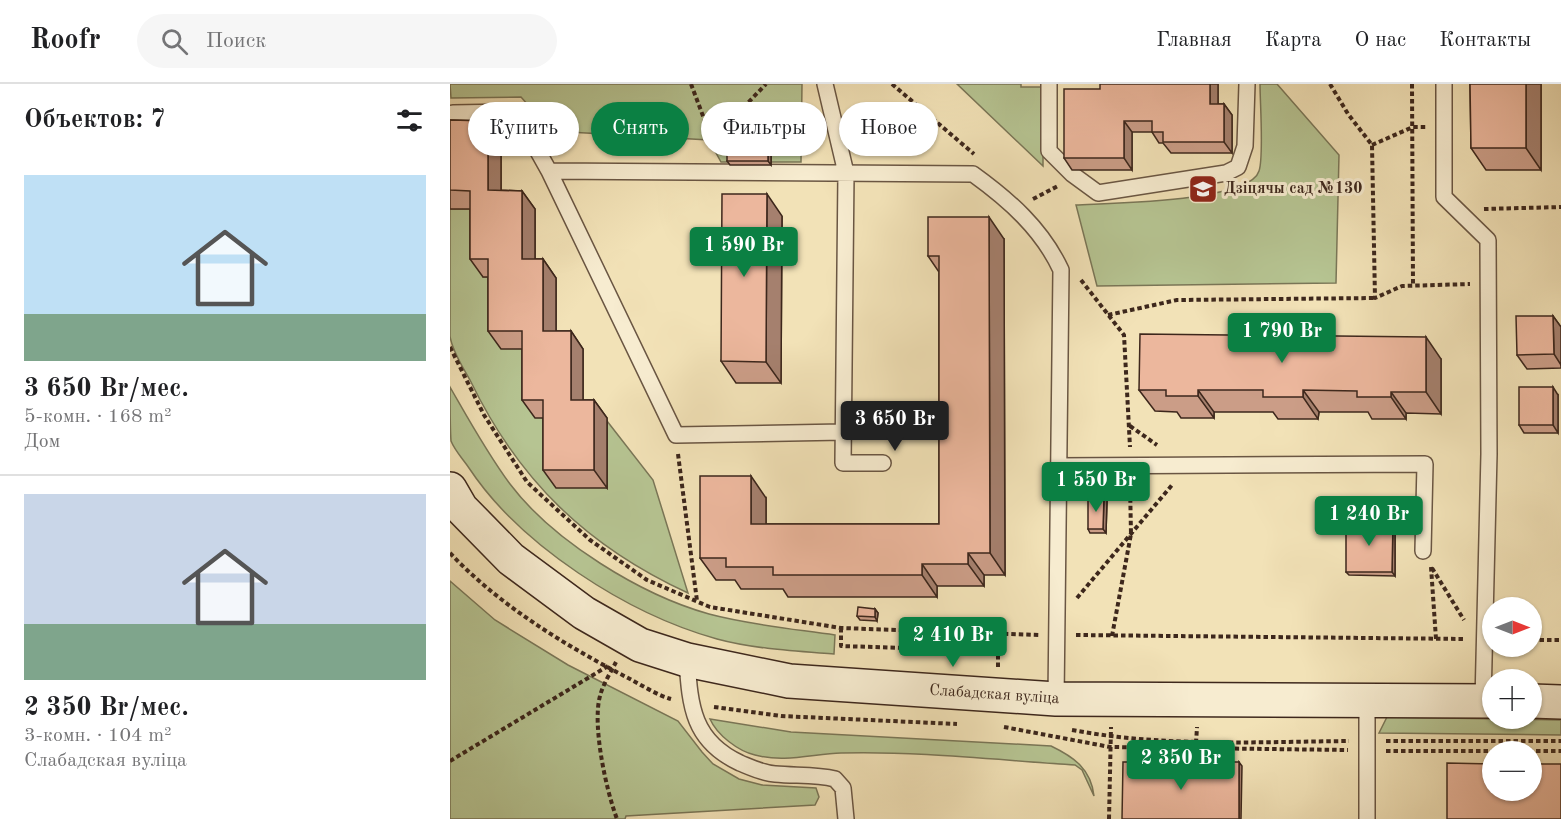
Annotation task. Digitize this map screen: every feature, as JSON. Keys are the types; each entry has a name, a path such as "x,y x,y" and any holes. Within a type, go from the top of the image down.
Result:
{"main road":[{"name":"Слабадская вуліца","path":"450,489 461,508 511,559 575,606 640,645 687,660 789,681 1056,699 1482,701"},
{"path":"1542,701 1561,702"}],"lane":[{"path":"825,84 846,173 843,463 883,463"},
{"path":"1049,84 1049,151 1072,174 1098,193 1226,173 1238,167 1245,146 1246,84"},
{"path":"1444,84 1444,197 1488,240 1489,454 1480,639 1484,669"},
{"path":"450,116 516,112 549,171 676,435 843,432"},
{"path":"549,171 973,174 1008,199 1052,250 1061,270 1056,699"},
{"path":"1059,466 1425,464 1423,551"},
{"path":"687,660 689,694 698,727 709,742 725,756 759,771 835,779 843,788 846,819"},
{"path":"1367,701 1367,819"}],"path":[{"path":"691,84 712,140 766,84"},
{"path":"1330,84 1348,114 1372,145 1375,298"},
{"path":"1412,84 1413,285"},
{"path":"1372,145 1413,128 1445,126"},
{"path":"1022,204 1062,185 1072,174"},
{"path":"1458,210 1561,207"},
{"path":"1108,315 1177,300 1375,298 1402,285 1488,284"},
{"path":"450,347 484,416 527,482 599,547 647,580 710,607 841,628 1056,636 1480,639"},
{"path":"676,435 697,602"},
{"path":"1075,600 1188,466"},
{"path":"1112,636 1131,534"},
{"path":"1436,639 1431,566 1480,639"},
{"path":"841,628 841,646 999,651"},
{"path":"1542,640 1561,640"},
{"path":"450,761 616,661 600,696 598,724 606,782 617,819"},
{"path":"1196,743 1197,720"},
{"path":"1108,819 1111,721"}],"green space":[{"path":"450,84 802,84 802,102 701,102 701,140 689,139 689,102 591,102 591,133 579,133 579,102 525,102 521,97 451,98"},
{"path":"957,84 1021,84 1021,87 1043,87 1043,166"},
{"path":"1260,84 1277,84 1339,155 1336,283 1097,286 1076,205 1145,202 1205,195 1231,189 1250,181 1259,171 1260,164 1262,142"},
{"path":"718,156 739,156 730,162 721,162"},
{"path":"771,156 801,156 801,162 771,162"},
{"path":"450,209 483,209 483,277 501,277 535,349 556,418 607,488 607,421 653,480 688,593 619,555 588,532 534,480 490,418 453,348 450,336"},
{"path":"450,387 510,484 550,526 574,545 627,580 655,594 709,614 740,621 835,635 834,654 790,651 717,639 647,613 578,573 517,524 491,496 457,452 451,441"},
{"path":"450,581 495,620 568,665 678,721 713,764 739,779 762,785 816,788 819,797 815,805 626,816 625,819 450,819"},
{"path":"1387,717 1482,719 1482,729 1542,729 1542,720 1561,720 1561,735 1379,733"},
{"path":"710,719 791,732 1051,746 1080,765 1089,778 1094,796 1082,770 1075,765 900,753 766,757 748,753 735,746 718,731"}],"building":[{"path":"1100,84 1210,84 1210,104 1224,104 1224,142 1163,142 1163,132 1152,132 1152,121 1124,121 1124,158 1064,158 1064,89 1100,89"},
{"path":"1470,84 1526,84 1526,148 1471,148"},
{"path":"450,120 468,120 468,156 488,156 488,190 522,191 522,259 543,259 543,331 571,331 571,400 594,400 594,470 543,470 543,400 522,400 522,331 488,331 488,259 470,259 470,191 450,190"},
{"path":"727,156 768,156 768,161 727,161"},
{"path":"722,194 767,194 766,362 721,361"},
{"path":"928,217 989,217 990,553 968,553 968,564 922,564 922,575 773,575 773,567 726,567 726,558 700,558 700,476 751,476 751,524 939,524 939,256 928,256"},
{"path":"1516,316 1553,316 1554,354 1517,355"},
{"path":"1140,334 1426,337 1426,392 1391,392 1391,397 1357,397 1357,391 1303,390 1303,397 1263,397 1263,390 1198,390 1198,396 1166,396 1166,390 1139,390"},
{"path":"1519,387 1553,387 1553,425 1519,425"},
{"path":"1088,497 1104,497 1103,529 1088,529"},
{"path":"1346,523 1393,523 1392,572 1346,572"},
{"path":"858,607 875,609 875,617 857,616"},
{"path":"1123,762 1239,762 1239,819 1122,819"},
{"path":"1447,763 1482,764 1482,801 1542,801 1542,764 1561,764 1561,819 1447,819"}],"place":[{"name":"Дзіцячы сад №130","path":"1203,189"}]}
